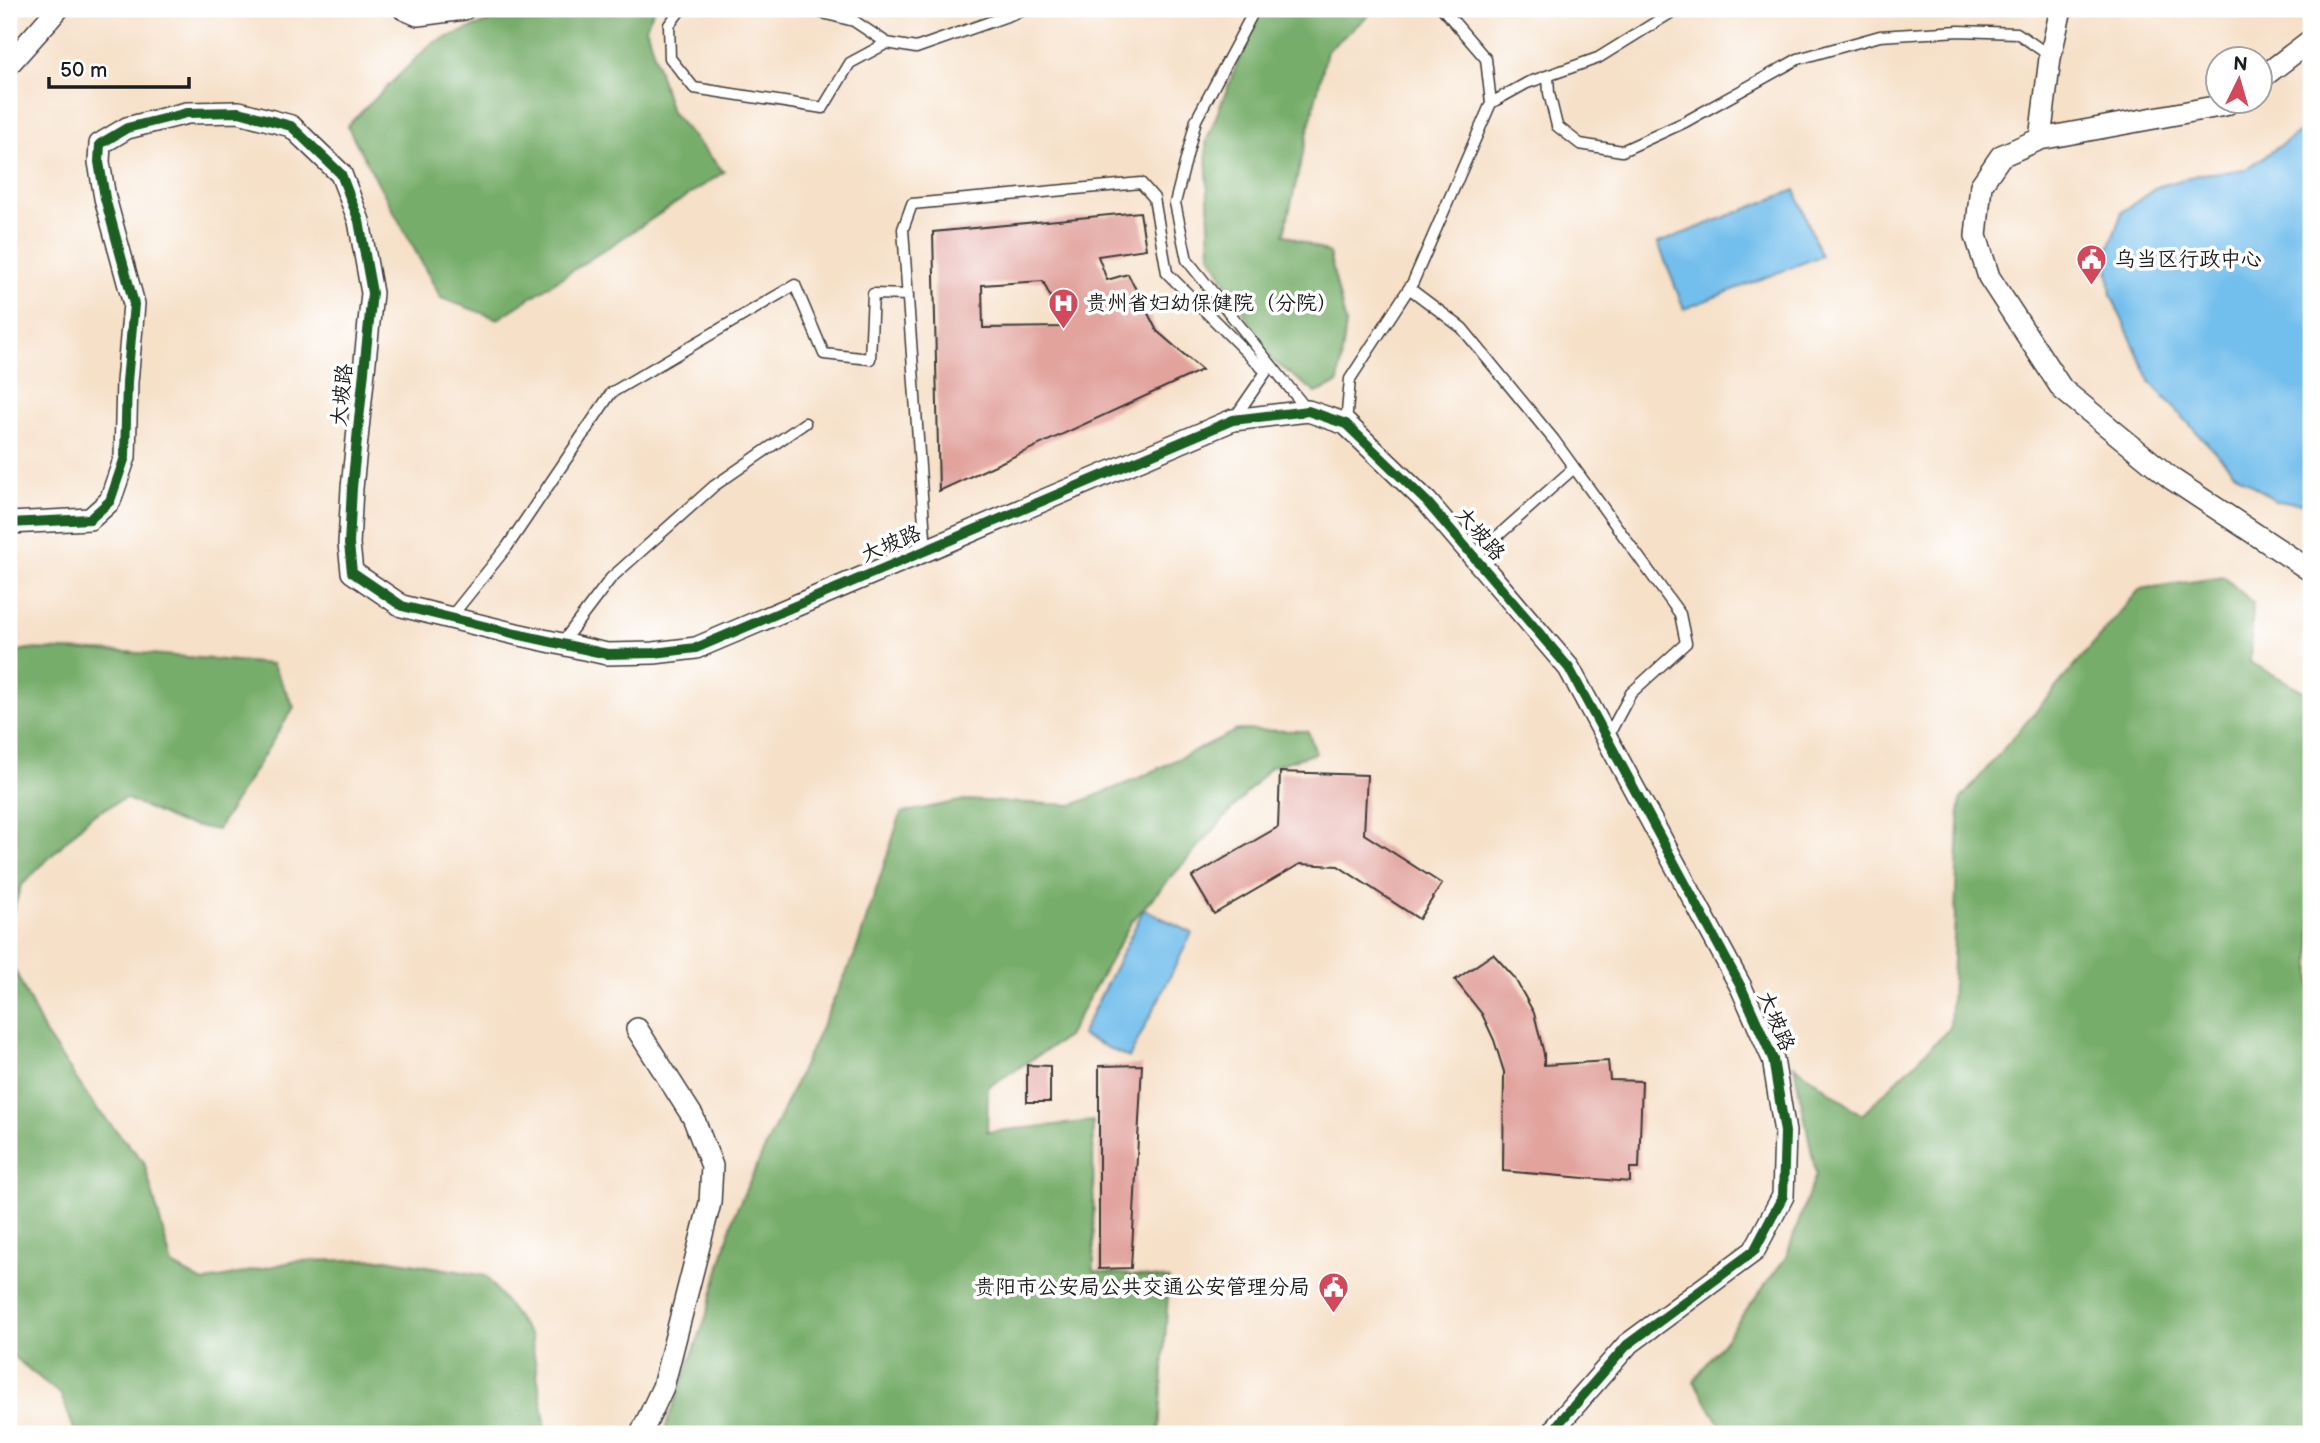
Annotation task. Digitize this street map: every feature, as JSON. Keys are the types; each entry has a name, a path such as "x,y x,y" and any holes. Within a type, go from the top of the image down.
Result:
{"street":[{"path":"9,64 58,9"},
{"path":"404,9 418,15 464,9"},
{"path":"2040,139 2061,9"},
{"path":"2274,68 2311,40"},
{"path":"2204,110 2040,139 2001,156 1981,185 1976,236 1989,277 2063,389 2172,480 2311,571"},
{"name":"大坡路","path":"9,523 90,519 110,501 125,457 127,382 134,304 105,198 99,162 100,144 127,128 187,113 239,112 291,126 341,174 359,221 372,293 352,488 349,544 352,572 402,606 607,654 654,653 696,648 1233,420 1308,411 1346,424 1427,502 1569,668 1741,987 1773,1059 1785,1132 1783,1196 1754,1251 1627,1345 1559,1423 1553,1434"},
{"path":"637,1029 693,1117 712,1166 710,1203 663,1387 640,1434"}],"lane":[{"path":"681,9 670,24 670,58 694,88 823,108 850,63 887,43"},
{"path":"807,9 854,22 887,43 916,48 1027,9"},
{"path":"1255,9 1196,120 1175,203 1187,260 1308,411"},
{"path":"1346,424 1350,379 1409,288 1491,103 1486,59 1443,9"},
{"path":"1491,103 1527,83 1598,58 1677,9"},
{"path":"1548,76 1557,126 1580,144 1622,151 1685,122 1798,59 1880,36 1959,31 2017,33 2043,51 2050,64"},
{"path":"926,551 903,229 912,204 1141,183 1154,198 1167,273 1266,372 1233,420"},
{"path":"450,618 507,547 611,393 795,285 824,354 870,359 873,295 908,295"},
{"path":"1409,288 1462,328 1554,440 1680,614 1686,643 1631,693 1607,738"},
{"path":"561,644 611,578 714,486 806,422"},
{"path":"1474,557 1574,468"}],"green space":[{"path":"520,9 654,9 646,27 671,112 724,172 498,319 441,298 347,126 432,43"},
{"path":"1259,9 1376,9 1327,51 1284,234 1329,253 1346,324 1338,383 1316,393 1272,360 1210,255 1206,142"},
{"path":"2224,577 2253,603 2250,662 2311,695 2311,1434 1725,1434 1694,1381 1786,1257 1816,1174 1794,1065 1862,1115 1950,1028 1960,800 2140,589"},
{"path":"28,649 126,652 272,664 294,707 217,830 180,823 125,798 91,816 21,886 9,923 9,653"},
{"path":"1237,730 1308,731 1316,753 1270,767 1132,921 1067,1037 988,1087 987,1132 1093,1121 1094,1271 1169,1279 1159,1434 663,1434 706,1317 734,1215 855,954 901,813 965,800 1073,805 1139,778"},
{"path":"9,958 45,1033 96,1108 144,1162 172,1265 203,1282 295,1261 387,1259 486,1276 531,1337 547,1434 76,1434 61,1395 9,1353"}],"water":[{"path":"2311,124 2311,504 2276,501 2234,472 2151,383 2111,295 2107,254 2122,212 2157,187 2201,174 2245,170"},
{"path":"1795,190 1821,256 1684,309 1658,243"},
{"path":"1144,909 1192,933 1129,1058 1081,1035"}],"building":[{"name":"贵州省妇幼保健院（分院）","path":"1140,212 1146,249 1098,256 1107,280 1128,274 1157,331 1202,370 939,491 933,232","holes":["1043,281 1064,327 983,328 982,285"]},
{"path":"1280,772 1367,775 1364,834 1442,884 1419,919 1338,866 1300,864 1214,914 1192,877 1278,827"},
{"path":"1493,954 1514,977 1534,1013 1544,1065 1608,1061 1610,1080 1642,1081 1639,1168 1630,1168 1630,1182 1503,1171 1504,1072 1482,1014 1455,980"},
{"path":"1027,1065 1050,1066 1050,1102 1027,1102"},
{"path":"1142,1065 1131,1268 1099,1269 1099,1066"}],"cycle path":[{"path":"9,523 90,519 110,501 125,457 127,382 134,304 105,198 99,162 100,144 127,128 187,113 239,112 291,126 341,174 359,221 372,293 352,488 349,544 352,572 402,606 607,654 654,653 696,648 1233,420 1308,411 1346,424 1427,502 1569,668 1741,987 1773,1059 1785,1132 1783,1196 1754,1251 1627,1345 1559,1423 1553,1434"}],"place":[{"name":"乌当区行政中心","path":"2092,286"},
{"name":"贵州省妇幼保健院（分院）","path":"1063,330"},
{"name":"贵阳市公安局公共交通公安管理分局","path":"1333,1314"}]}
